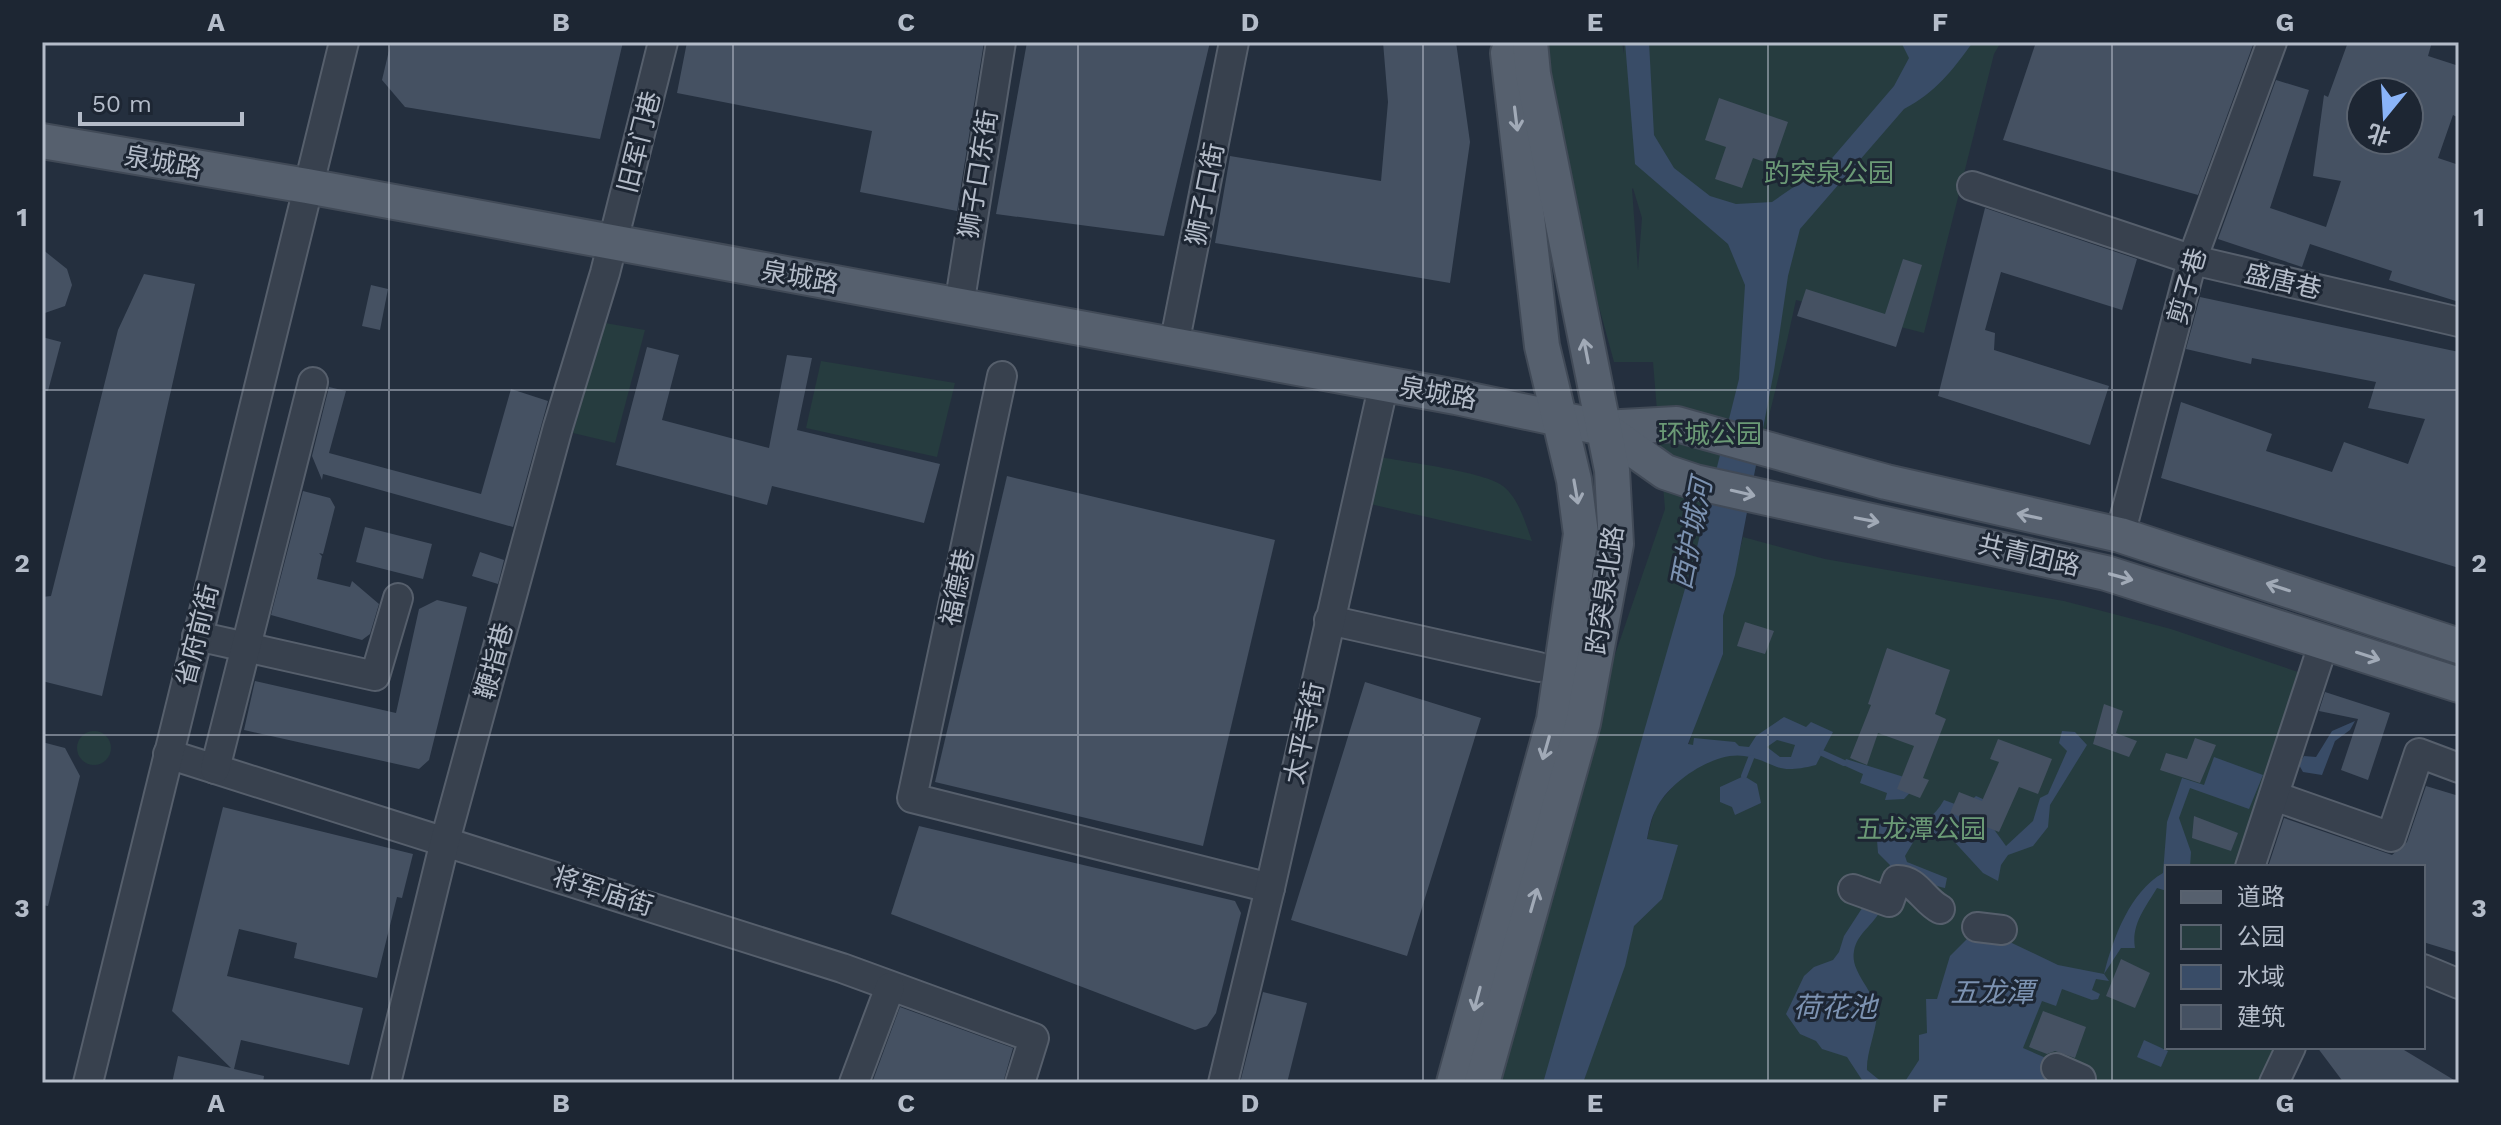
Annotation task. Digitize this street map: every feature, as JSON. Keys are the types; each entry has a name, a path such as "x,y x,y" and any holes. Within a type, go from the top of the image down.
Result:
{"main road":[{"name":"趵突泉北路","path":"1454,1083 1554,720 1581,534 1542,346 1507,42"},
{"name":"趵突泉北路","path":"1482,1083 1583,723 1616,544 1612,470 1533,74 1530,42"},
{"name":"泉城路","path":"42,141 307,186 1558,416"},
{"name":"共青团路","path":"1558,416 1603,428 1677,424 1955,499 2120,535 2459,646"},
{"name":"共青团路","path":"1603,428 1665,472 1695,482 2106,573 2459,685"}],"street":[{"name":"省府前街","path":"88,1083 344,42"},
{"name":"旧军门巷","path":"613,242 663,42"},
{"name":"狮子口东街","path":"959,306 1001,42"},
{"name":"狮子口街","path":"1174,345 1234,42"},
{"name":"剪子巷","path":"2120,535 2193,260 2272,42"},
{"name":"盛唐巷","path":"1972,186 2193,260 2459,322"},
{"name":"鞭指巷","path":"386,1083 445,841 558,427 613,242"},
{"name":"福德巷","path":"1002,376 912,798 1270,888"},
{"path":"215,769 313,382"},
{"name":"太平寺街","path":"1223,1083 1384,383"},
{"path":"197,636 375,676 398,598"},
{"path":"1329,620 1539,667"},
{"path":"2251,865 2324,642"},
{"path":"2274,796 2391,837 2419,753 2459,768"},
{"name":"将军庙街","path":"168,754 842,968 1034,1038 1020,1083"},
{"path":"1868,894 1904,879 1911,881 1928,903 1940,909"},
{"path":"2425,970 2459,984"},
{"path":"854,1083 890,987"},
{"path":"2274,1083 2290,1049"}],"green space":[{"path":"1527,42 1622,42 1624,54 1624,42 2001,42 1994,54 1924,333 1796,300 1748,498 1720,597 1565,1083 1468,1083 1665,509 1653,362 1614,362","holes":["1633,188 1642,218 1638,270"]},
{"path":"605,323 645,330 615,443 573,433"},
{"path":"821,361 955,383 937,457 806,428"},
{"path":"1380,457 1463,472 1494,481 1513,497 1532,541 1370,504"},
{"name":"五龙潭公园","path":"1743,537 1825,559 2064,601 2171,629 2310,676 2239,865 2165,865 2165,1049 2280,1049 2264,1083 1583,1083 1603,1018 1656,806 1676,783 1704,697 1723,654 1723,616"},
{"path":"94,731 106,736 111,748 106,760 94,765 82,760 77,748 82,736"}],"water":[{"path":"1625,42 1649,42 1654,135 1674,168 1710,196 1736,204 1772,202 1827,164 1894,86 1909,58 1901,42 1973,42 1943,80 1904,109 1800,229 1788,276 1774,371 1735,575 1723,616 1723,654 1688,744 1693,745 1694,738 1735,742 1739,746 1749,747 1756,736 1784,717 1806,727 1811,722 1833,732 1816,765 1783,769 1744,756 1732,756 1693,771 1662,799 1653,816 1647,839 1678,845 1662,899 1634,926 1625,966 1583,1083 1543,1083 1697,547 1739,379 1745,285 1728,244 1635,164","holes":["1777,740 1795,745 1791,757 1780,757 1767,747"]},
{"path":"2355,721 2350,730 2335,741 2322,775 2303,772 2299,765 2304,756 2316,757 2332,731"},
{"name":"荷花池","path":"2062,731 2075,732 2087,745 2050,805 2048,827 2033,846 2008,855 2001,865 1998,881 1983,873 1949,836 1932,834 1915,839 1905,856 1907,862 1947,878 1945,888 1907,869 1895,867 1881,909 1858,939 1854,951 1855,966 1874,1001 1877,1014 1867,1070 1883,1083 1864,1083 1847,1057 1822,1049 1816,1041 1800,1034 1786,1014 1804,976 1814,967 1833,960 1839,952 1844,936 1890,865 1878,853 1876,827 1884,822 1902,826 1918,824 1933,815 1944,800 1963,807 1976,796 2001,807 1993,828 2006,846 2033,821 2040,798 2048,794 2067,751 2059,743"},
{"path":"2214,757 2263,775 2249,809 2190,788 2179,818 2191,852 2190,865 2165,865 2165,890 2157,888 2144,910 2135,932 2135,948 2121,948 2104,974 2124,917 2141,892 2163,873 2167,822 2182,778 2204,785"},
{"path":"1846,759 1920,782 1904,799 1885,800 1887,793 1860,783 1863,774 1843,765"},
{"path":"1744,776 1757,784 1761,803 1735,815 1732,807 1720,802 1720,787"},
{"name":"五龙潭","path":"1995,935 2058,965 2104,974 2109,981 2096,979 2092,990 2100,994 2098,999 2092,1000 2062,989 2056,1006 2042,1001 2023,1048 2055,1062 2046,1083 1904,1083 1919,1060 1919,1035 1927,1033 1926,999 1937,999 1950,956 1969,937"},
{"path":"2144,1040 2168,1051 2161,1067 2137,1057"}],"building":[{"path":"391,42 623,42 600,139 405,107 382,80"},
{"path":"687,42 984,42 957,211 860,192 872,131 677,93"},
{"path":"1027,42 1210,42 1164,236 996,214"},
{"path":"1383,42 1456,42 1470,142 1450,283 1215,243 1230,156 1381,181 1388,102"},
{"path":"2036,42 2254,42 2198,195 2003,140"},
{"path":"2348,42 2432,42 2428,56 2459,66 2459,118 2453,115 2438,158 2459,165 2459,302 2389,280 2392,271 2310,244 2302,267 2218,239 2276,80 2309,90 2270,208 2326,227 2341,181 2313,176 2324,95 2328,97"},
{"path":"1719,98 1788,122 1773,165 1753,158 1742,188 1715,179 1726,147 1705,140"},
{"path":"1985,208 2137,259 2122,310 2001,272 1985,330 1995,333 1994,350 2109,386 2090,445 1938,396"},
{"path":"42,249 67,269 72,285 65,306 42,314"},
{"path":"1903,259 1922,265 1896,347 1797,316 1806,289 1885,314"},
{"path":"144,274 195,284 102,696 42,681 42,597 51,596 118,330"},
{"path":"371,285 388,289 380,330 362,326"},
{"path":"2200,297 2459,352 2459,568 2161,478 2181,402 2272,434 2266,451 2332,472 2344,442 2408,464 2425,419 2368,408 2376,382 2252,358 2251,364 2186,349"},
{"path":"42,337 61,342 48,391 42,390"},
{"path":"647,347 679,355 662,420 769,448 787,355 812,358 797,430 940,464 924,523 772,486 767,505 616,465"},
{"path":"329,387 346,391 329,453 481,494 511,389 548,401 513,527 323,474 322,480 312,456"},
{"path":"1007,476 1275,540 1203,846 935,782"},
{"path":"303,491 330,498 335,507 323,554 319,553 322,556 317,579 350,587 352,581 379,604 370,634 362,640 271,615"},
{"path":"365,527 432,544 423,579 356,562"},
{"path":"480,552 504,560 498,584 472,576"},
{"path":"437,600 467,607 429,760 419,769 244,730 255,681 396,713 419,609"},
{"path":"1745,622 1774,631 1765,654 1737,646"},
{"path":"1887,648 1950,670 1935,714 1946,719 1923,778 1929,780 1920,798 1897,789 1914,746 1878,733 1867,765 1850,758 1871,705 1868,704"},
{"path":"1365,682 1481,718 1407,956 1291,920"},
{"path":"2325,692 2390,713 2368,780 2341,770 2358,719 2319,711"},
{"path":"2104,704 2123,711 2116,733 2137,741 2129,757 2093,744"},
{"path":"2195,738 2216,745 2200,783 2160,770 2166,753 2187,759"},
{"path":"1998,739 2052,759 2038,794 2019,787 1999,832 1950,813 1959,792 1982,801 1999,762 1990,759"},
{"path":"42,742 65,748 80,776 48,906 42,905"},
{"path":"2426,786 2459,796 2459,953 2425,943 2425,865 2269,865 2284,818 2392,855 2407,842"},
{"path":"223,807 413,854 402,898 397,897 377,978 294,958 297,943 239,929 227,976 363,1008 349,1065 241,1040 234,1069 264,1076 263,1083 172,1083 178,1056 231,1068 172,1011"},
{"path":"2194,816 2238,833 2231,851 2192,838"},
{"path":"919,826 1235,901 1241,913 1216,1013 1207,1026 1195,1030 891,914"},
{"path":"2121,959 2150,973 2135,1008 2106,996"},
{"path":"1263,992 1307,1003 1287,1083 1240,1083"},
{"path":"900,1007 1013,1048 1003,1083 872,1083"},
{"path":"2043,1011 2086,1027 2075,1058 2055,1051 2047,1054 2029,1047"},
{"path":"2318,1049 2402,1049 2459,1083 2344,1083"}],"waterway":[{"path":"1822,753 1844,763"},
{"path":"1744,776 1751,758"}],"park label":[{"name":"趵突泉公园","path":"1829,173"},
{"name":"环城公园","path":"1710,434"}],"water label":[{"name":"西护城河","path":"1691,534"}]}
